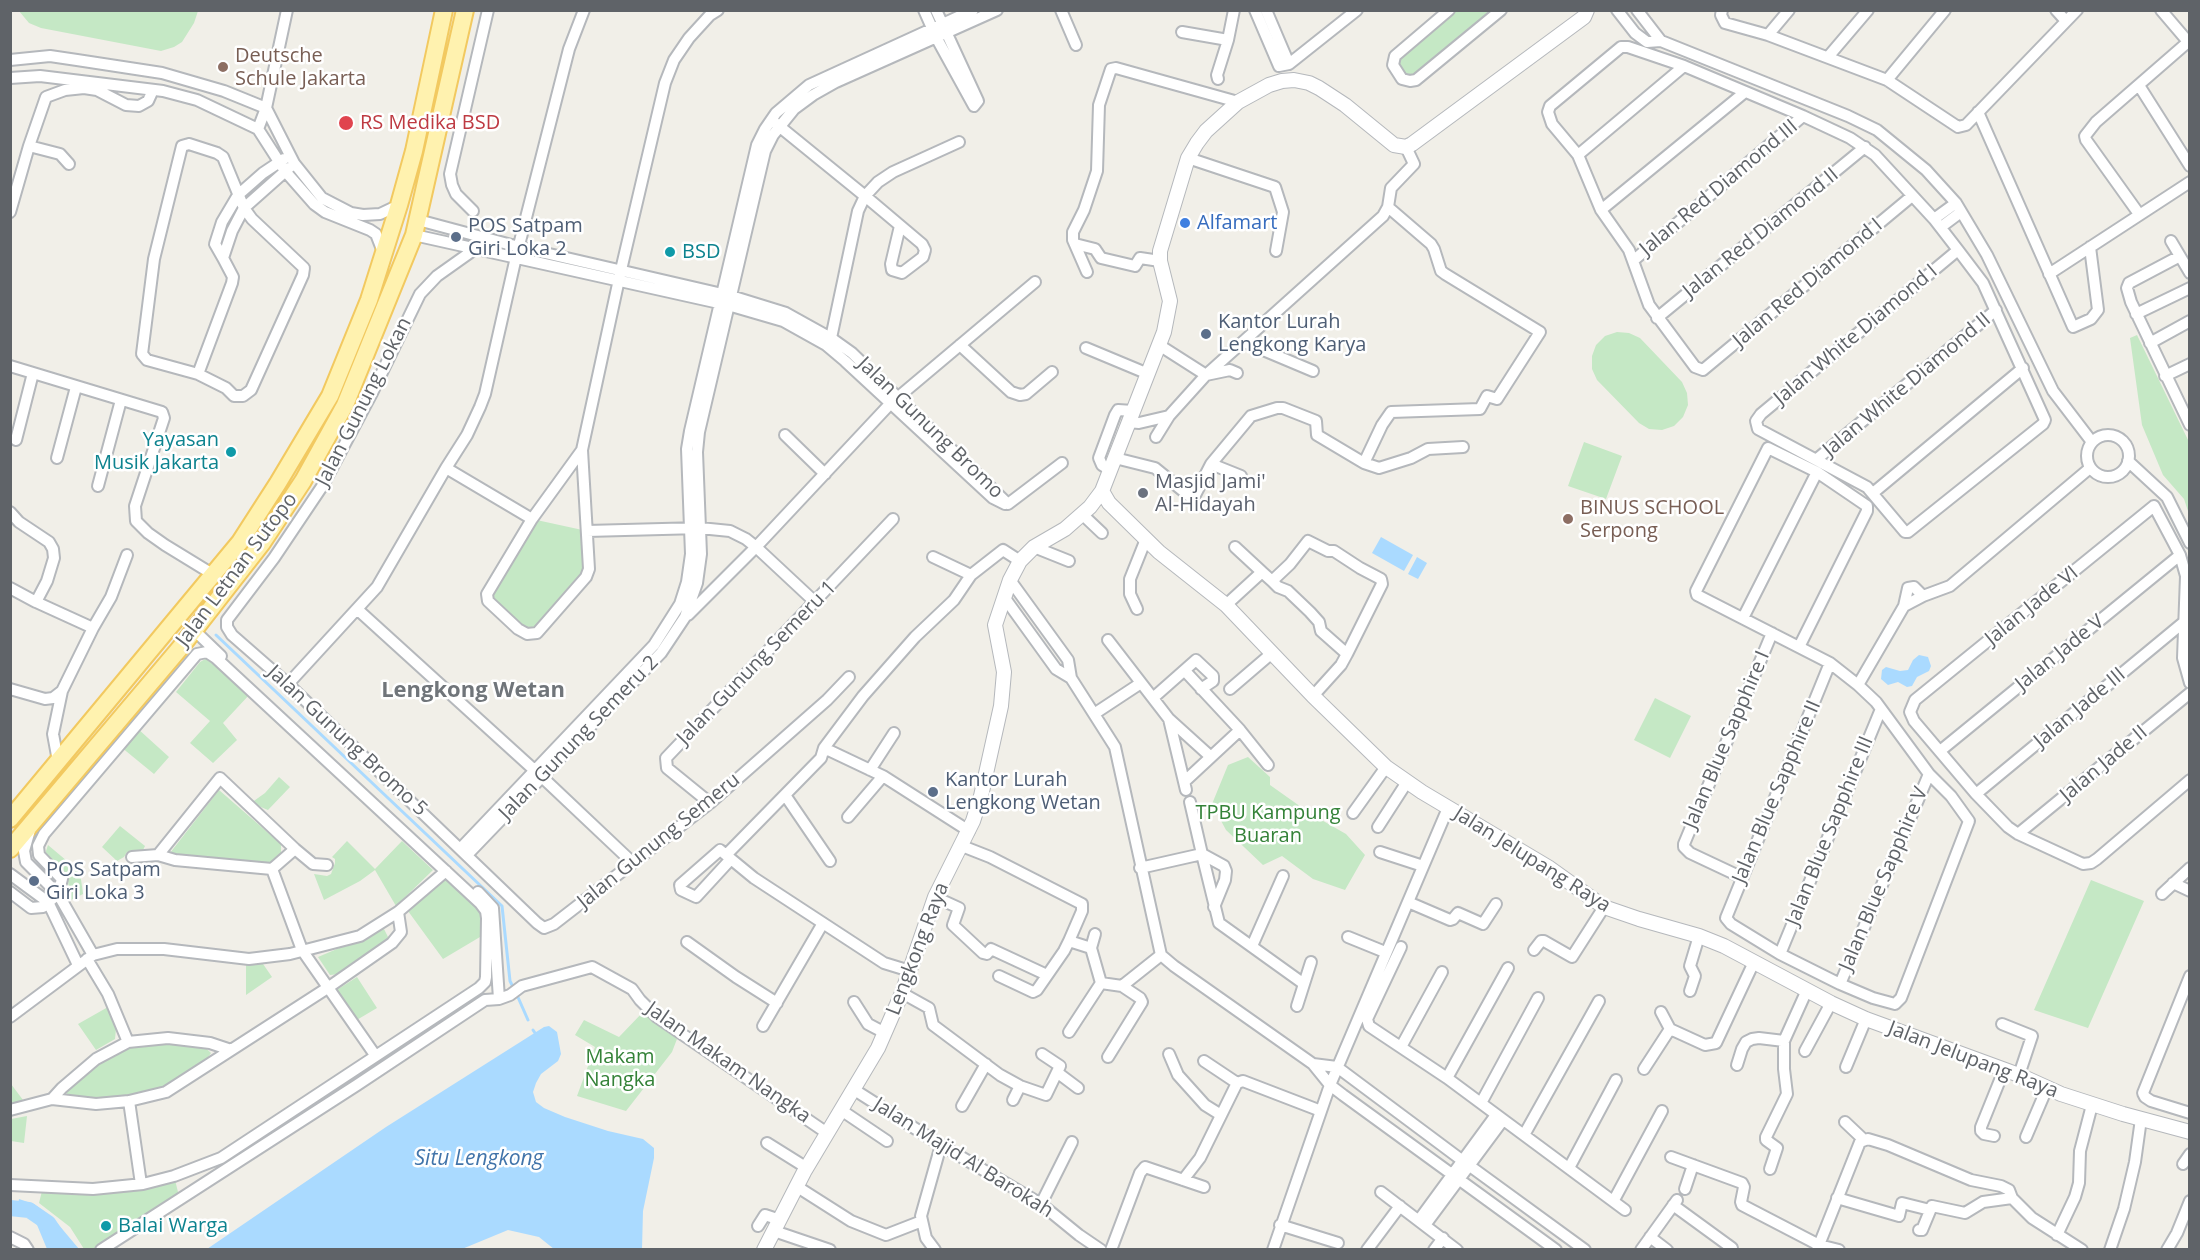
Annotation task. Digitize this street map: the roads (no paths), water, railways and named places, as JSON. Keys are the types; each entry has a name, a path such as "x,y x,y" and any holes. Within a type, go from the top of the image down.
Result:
{"main road":[{"name":"Jalan Letnan Sutopo","path":"10,819 60,753 240,542 330,396 369,300 399,205 414,151 444,10"},
{"name":"Jalan Letnan Sutopo","path":"10,849 194,630 262,543 303,481 345,405 416,228 465,10"}],"street":[{"path":"258,129 266,108 287,10"},
{"path":"473,211 456,194 450,174 488,10"},
{"path":"288,684 377,587 467,435 485,394 569,50 584,10"},
{"path":"582,450 532,519 486,597 518,629 527,634 537,633 586,577 589,569 582,450 620,276 665,83 674,60 689,38 710,15 718,10"},
{"path":"924,10 939,31 978,101 974,106 939,31 936,10"},
{"path":"939,31 973,10"},
{"path":"939,31 997,10"},
{"path":"1061,10 1076,45"},
{"path":"1218,79 1217,75 1234,10"},
{"path":"1255,10 1284,65"},
{"path":"1266,10 1284,65"},
{"path":"1284,65 1358,10"},
{"path":"1449,10 1395,56 1393,65 1402,79 1416,80 1501,10"},
{"path":"1075,244 1095,249 1100,257 1135,266 1140,258 1160,261 1160,251 1188,158 1206,131 1238,102 1282,81 1309,83 1345,105 1394,145 1406,147 1584,17 1587,10"},
{"path":"1617,10 1635,33 1646,41 1661,41 1848,116 1876,130 1926,170 1958,207 1987,255 2053,391 2092,442"},
{"path":"1636,10 1661,41"},
{"path":"1722,10 1721,15 1725,23 1768,34 1887,80 1958,127 1966,125 2077,10"},
{"path":"1768,34 1789,10"},
{"path":"1828,57 1868,10"},
{"path":"1887,80 1945,10"},
{"path":"2056,10 2066,21"},
{"path":"2139,214 2085,136 2096,122 2140,87 2189,43 2161,10"},
{"name":"Jalan Gunung Semeru 2","path":"538,774 654,645 680,604 687,582 695,528 696,452 725,300 765,151 775,123 813,94 939,31"},
{"path":"1182,32 1228,40"},
{"path":"1657,318 1643,292 1634,260 1600,210 1578,155 1549,118 1550,106 1621,47 1628,47 1684,66 1803,116 1850,138 1875,155 1938,223 1983,283 2045,420 2043,424 1908,532 1905,532 1873,493 1858,481 1817,459"},
{"path":"10,60 50,56 162,74 224,91 266,108 292,159 322,198 351,213 363,215 380,214 399,205"},
{"path":"1578,155 1684,66"},
{"path":"1087,272 1075,244 1073,232 1084,210 1097,171 1099,105 1111,69 1116,68 1238,102"},
{"path":"10,78 40,76 153,90 196,100 258,129 282,166 314,204 326,212 370,230 380,242 384,255"},
{"path":"2140,87 2190,166"},
{"path":"10,212 46,97 65,90 84,88 97,90 126,105 139,106 148,101 153,90"},
{"path":"1600,210 1745,92"},
{"path":"1977,112 2073,327 2091,319 2098,310 2090,247"},
{"name":"Jalan Red Diamond III","path":"1634,260 1803,116"},
{"path":"775,123 900,226"},
{"path":"828,342 858,211 865,196 878,182 893,172 959,142"},
{"path":"189,144 223,157 244,208 252,219 304,268 303,275 251,390 243,396 234,396 226,388 198,374 147,360 142,354 154,260 182,146 189,144"},
{"path":"29,146 60,154 69,164"},
{"path":"1156,437 1169,416 1206,375 1383,216 1388,207 1391,188 1413,164 1406,147"},
{"name":"Jalan Red Diamond II","path":"1657,318 1865,147"},
{"path":"1188,158 1275,187 1284,214 1276,251"},
{"path":"223,258 232,231 244,208 282,166 292,159"},
{"path":"198,374 233,277 214,244 222,222 238,195 263,173 282,166"},
{"path":"2049,274 2190,182"},
{"name":"Jalan Red Diamond I","path":"1657,318 1695,367 1703,370 1912,196"},
{"path":"1364,463 1382,425 1391,412 1480,409 1486,396 1497,399 1502,388 1540,333 1441,271 1431,243 1388,207"},
{"path":"1938,223 1958,207"},
{"name":"Jalan Gunung Bromo","path":"416,228 475,249 518,252"},
{"name":"Jalan Gunung Bromo","path":"416,228 725,300 783,321 828,342 894,400 993,498 1003,504 1008,504 1062,463"},
{"path":"2171,241 2190,273"},
{"name":"Jalan Gunung Lokan","path":"227,627 228,618 274,558 323,485 372,393 420,294 436,276 475,249"},
{"name":"Jalan White Diamond I","path":"1817,459 1758,429 1756,421 1761,414 1958,250"},
{"path":"2180,256 2127,279 2136,314 2190,425"},
{"name":"Lengkong Raya","path":"764,1250 796,1186 878,1048 902,993 935,897 969,831 981,796 1001,706 1004,672 995,625 1004,597 1020,561 1034,547 1065,529 1090,507 1102,490 1159,345 1168,315 1170,301 1160,261"},
{"name":"Jalan Gunung Semeru 2","path":"464,851 538,774 661,653 685,618 756,547 894,400 1035,282"},
{"path":"2136,314 2190,288"},
{"name":"Jalan White Diamond II","path":"1817,459 1996,310"},
{"path":"2150,343 2190,321"},
{"path":"1244,342 1313,371"},
{"path":"960,345 1011,392 1020,395 1026,394 1052,372"},
{"path":"1159,345 1206,375 1230,370 1237,372"},
{"path":"1086,348 1146,374"},
{"path":"2165,376 2190,364"},
{"path":"10,366 159,410 164,415 135,506 136,521 165,545 214,575"},
{"path":"1873,493 2023,368"},
{"path":"16,440 33,374"},
{"path":"57,458 76,387"},
{"path":"98,486 121,400"},
{"path":"1112,464 1155,468 1193,499 1211,464 1251,416 1280,408 1316,421 1317,435 1364,463 1379,468 1410,458 1428,449 1463,447"},
{"path":"1130,416 1139,423 1169,416"},
{"path":"785,435 825,474"},
{"path":"2104,435 2118,437 2127,447 2128,461 2121,472 2115,476 2101,476 2090,468 2087,454 2092,442 2104,435"},
{"path":"1780,954 1873,998 1892,1004 1898,1003 1969,821 1964,812 1929,774 1881,709 1858,685 1830,663 1698,596 1696,593 1766,449 1770,448 1817,472 1867,506 1799,647"},
{"path":"2128,461 2167,497 2190,543"},
{"path":"1211,464 1241,476"},
{"path":"446,468 532,519"},
{"path":"1858,685 1904,606 1950,586 2090,468"},
{"path":"1743,618 1817,472"},
{"name":"Jalan Jelupang Raya","path":"1102,490 1109,503 1146,539 1226,605 1313,696 1386,766 1448,808 1548,867 1604,907 1639,920 1699,936 1866,1019 2019,1075 2092,1105 2190,1132"},
{"name":"Jalan Jade VI","path":"1940,751 1914,721 1910,712 1915,700 2154,506 2180,555"},
{"path":"10,512 19,522 50,542 53,549 54,558 47,582 36,602"},
{"path":"1082,514 1102,533"},
{"name":"Jalan Gunung Semeru 1","path":"710,803 667,768 666,758 893,519"},
{"path":"587,531 695,528 730,531 756,547 815,602"},
{"name":"Jalan Gunung Semeru 2","path":"667,626 685,618 697,583 701,554 695,528"},
{"path":"1137,609 1130,594 1130,579 1146,539"},
{"path":"1272,581 1309,541 1328,551 1334,551 1381,579 1382,584 1341,665 1313,696"},
{"path":"1034,547 1069,561"},
{"path":"1235,547 1310,612 1319,622 1321,631 1347,654"},
{"path":"910,971 884,963 823,923 728,857 718,850 680,885 681,890 696,897 728,857 821,758 824,748 840,725 888,665 954,600 970,575 1003,550 1020,561"},
{"path":"60,753 52,734 62,691 111,597 127,555"},
{"path":"2180,555 2186,576 2183,657 2190,683"},
{"name":"Jalan Jade V","path":"1940,751 2180,555"},
{"path":"933,557 970,575"},
{"path":"1226,605 1262,572"},
{"path":"1010,580 1068,660 1071,678 1115,747 1161,955 1313,1064 1330,1085 1343,1095 1556,1250"},
{"path":"10,588 93,628"},
{"path":"1004,597 1056,669 1071,678"},
{"path":"357,609 633,863"},
{"name":"Jalan Jade III","path":"1976,794 2184,622"},
{"name":"Jalan Gunung Bromo 5","path":"227,627 232,635 288,684 464,851"},
{"path":"101,1250 484,1000 499,999 493,908 489,902 194,630"},
{"name":"Jalan Blue Sapphire I","path":"1741,877 1690,853 1684,848 1685,840 1772,633"},
{"path":"1108,640 1169,719 1210,757"},
{"path":"1042,650 1055,642"},
{"path":"10,892 31,909 43,907 58,894 62,879 39,855 38,846 44,834 197,654 203,652 216,658 446,871 486,911 485,982 221,1158 174,1176 141,1184 93,1189 10,1185"},
{"path":"1230,689 1272,653"},
{"path":"1153,698 1185,671 1193,661 1198,660 1213,676 1213,681 1201,689"},
{"name":"Jalan Blue Sapphire II","path":"1780,954 1727,920 1726,914 1830,663"},
{"path":"1185,671 1240,730 1268,765"},
{"name":"Jalan Gunung Semeru","path":"464,851 544,928 554,924 710,803 827,700 849,677"},
{"path":"1094,714 1141,683"},
{"path":"10,689 45,699 53,698 62,691"},
{"name":"Jalan Jade II","path":"2018,834 2190,693"},
{"name":"Jalan Blue Sapphire III","path":"1780,954 1881,709"},
{"path":"1169,719 1185,786 1210,757 1240,730"},
{"path":"870,770 894,733"},
{"path":"824,748 883,776 969,831"},
{"path":"1940,751 1976,794 2008,827 2018,834 2083,864 2091,863 2190,780"},
{"path":"1353,813 1386,766"},
{"path":"158,855 217,773 294,849 313,864 327,865"},
{"name":"Jalan Blue Sapphire V","path":"1840,984 1929,774"},
{"path":"848,817 883,776"},
{"path":"1378,827 1407,782"},
{"path":"785,795 830,861"},
{"path":"1190,802 1219,923 1304,984"},
{"path":"1273,1250 1337,1067 1448,808"},
{"path":"32,824 24,857 26,862 58,894 86,960"},
{"path":"962,846 990,857 1082,904 1082,911 1069,941 1033,992 999,976"},
{"path":"132,857 158,855 175,860 272,869 294,849"},
{"path":"1380,852 1423,866"},
{"path":"1141,870 1203,856 1224,866 1225,880 1214,907"},
{"path":"2162,894 2190,868"},
{"path":"272,869 302,950 375,1055"},
{"path":"10,1017 86,960 117,949 164,949 249,959 290,954 360,936 398,912 446,871"},
{"path":"10,874 48,902 108,994 128,1042"},
{"path":"1252,946 1283,876"},
{"path":"2174,883 2190,891"},
{"path":"935,897 959,908 953,925 983,953 987,954 991,949 1047,975"},
{"path":"1408,902 1450,920 1458,913 1483,924 1496,904"},
{"path":"1534,950 1541,941 1544,941 1569,957 1574,956 1604,907"},
{"path":"10,1110 52,1099 96,1104 129,1101 166,1092 392,944 401,932 398,912"},
{"path":"763,1026 823,923"},
{"path":"1069,1032 1101,984 1091,948 1095,934"},
{"path":"1690,991 1695,975 1690,966 1699,936"},
{"path":"1348,937 1385,952"},
{"path":"1069,941 1091,948"},
{"path":"687,942 777,1003"},
{"path":"1401,947 1367,1021 1369,1026 1447,1078 1625,1210"},
{"path":"1122,986 1161,955"},
{"path":"1297,1006 1311,962"},
{"path":"1661,1012 1670,1029 1705,1045 1716,1043 1754,962"},
{"name":"Jalan Makam Nangka","path":"499,999 510,995 522,986 592,967 632,989 657,1017 827,1133"},
{"path":"1447,1078 1508,968"},
{"path":"1401,1047 1442,972"},
{"path":"2190,976 2144,1088 2145,1097 2190,1113"},
{"path":"1101,984 1122,986 1140,998 1142,1002 1108,1057"},
{"path":"1770,1169 1777,1148 1766,1140 1766,1137 1786,1094 1784,1041 1807,990"},
{"path":"902,993 928,1008 933,1025 1000,1075 1020,1086 1046,1095 1058,1073 1059,1065 1042,1054"},
{"path":"1480,1103 1538,998"},
{"path":"1524,1135 1599,1000"},
{"path":"854,1002 868,1024 885,1033"},
{"path":"1804,1052 1831,1003"},
{"path":"1846,1067 1866,1019"},
{"path":"2002,1024 2032,1036 2019,1075"},
{"path":"1644,1070 1670,1029"},
{"path":"52,1099 96,1059 128,1042 168,1038 210,1043 231,1050"},
{"path":"1737,1065 1746,1042 1759,1038 1784,1041"},
{"path":"1169,1054 1178,1075 1205,1105 1221,1115"},
{"path":"1204,1061 1237,1083"},
{"path":"962,1106 986,1064"},
{"path":"1313,1064 1337,1067 1585,1250"},
{"path":"1994,1136 1984,1134 1981,1126 2004,1070"},
{"path":"1058,1073 1078,1088"},
{"path":"1343,1095 1354,1080"},
{"path":"1569,1168 1616,1080"},
{"path":"1184,1180 1200,1158 1237,1083 1243,1081 1321,1111"},
{"path":"1013,1100 1020,1086"},
{"path":"2026,1137 2047,1088"},
{"name":"Jalan Majid Al Barokah","path":"854,1089 941,1145 1041,1204 1079,1236 1101,1250"},
{"path":"129,1101 141,1184"},
{"path":"2057,1235 2079,1183 2080,1151 2092,1105"},
{"path":"841,1110 887,1141"},
{"path":"1614,1200 1662,1111"},
{"path":"1422,1223 1499,1117"},
{"path":"2110,1250 2124,1209 2135,1162 2141,1119"},
{"path":"1845,1122 1864,1140 1888,1145 1971,1180 2001,1186 2009,1190 2012,1198 2032,1218 2082,1250"},
{"path":"1818,1247 1860,1142 1864,1140"},
{"path":"1041,1204 1072,1142"},
{"path":"767,1143 807,1168"},
{"path":"935,1250 926,1238 922,1207 941,1145"},
{"path":"1671,1157 1742,1183 1744,1187 1740,1202 1742,1205 1818,1247 1839,1250"},
{"path":"1685,1189 1693,1165"},
{"path":"1111,1250 1143,1168 1149,1167 1204,1187"},
{"path":"796,1186 851,1221 886,1235 922,1221"},
{"path":"1381,1192 1456,1250"},
{"path":"1837,1198 1899,1216 1902,1203 1930,1210"},
{"path":"1919,1230 1922,1230 1932,1206 1965,1213 1983,1202 2012,1198"},
{"path":"2167,1250 2177,1233 2190,1201"},
{"path":"1641,1250 1675,1202 1732,1248"},
{"path":"1367,1250 1400,1206"},
{"path":"758,1226 765,1215 777,1225 830,1250"},
{"path":"1280,1225 1338,1243"},
{"path":"2177,1233 2190,1237"},
{"path":"1650,1237 1666,1250"},
{"path":"10,1238 24,1244 28,1250"},
{"path":"1321,1250 1324,1238"},
{"path":"1434,1250 1443,1238"}],"water":[{"path":"1381,537 1413,555 1404,571 1372,553"},
{"path":"1417,557 1427,563 1418,579 1408,574"},
{"path":"1919,655 1928,657 1931,666 1929,671 1917,677 1912,686 1907,687 1898,682 1888,685 1881,679 1882,670 1886,667 1900,671 1908,670 1913,660"},
{"name":"Situ Lengkong","path":"549,1026 557,1032 561,1054 558,1061 541,1074 536,1083 533,1092 536,1102 565,1117 608,1131 643,1139 654,1148 643,1211 642,1249 554,1249 539,1237 508,1230 462,1249 207,1249 386,1127"},
{"path":"19,1199 34,1204 53,1218 79,1249 47,1249 35,1220 26,1214 16,1214"}],"waterway":[{"path":"216,635 502,906 510,981 514,989"},
{"path":"517,995 528,1020"},
{"path":"10,1208 29,1210 48,1223 66,1250"}],"place":[{"name":"Deutsche Schule Jakarta","path":"223,67"},
{"name":"RS Medika BSD","path":"346,123"},
{"name":"Alfamart","path":"1185,223"},
{"name":"POS Satpam Giri Loka 2","path":"456,237"},
{"name":"BSD","path":"670,252"},
{"name":"Kantor Lurah Lengkong Karya","path":"1206,334"},
{"name":"Yayasan Musik Jakarta","path":"231,452"},
{"name":"Masjid Jami' Al-Hidayah","path":"1143,493"},
{"name":"BINUS SCHOOL Serpong","path":"1568,519"},
{"name":"Kantor Lurah Lengkong Wetan","path":"933,792"},
{"name":"POS Satpam Giri Loka 3","path":"34,881"},
{"name":"Balai Warga","path":"106,1226"}],"district":[{"name":"Lengkong Wetan","path":"473,691"}],"park label":[{"name":"TPBU Kampung Buaran","path":"1268,824"},
{"name":"Makam Nangka","path":"620,1068"}]}
